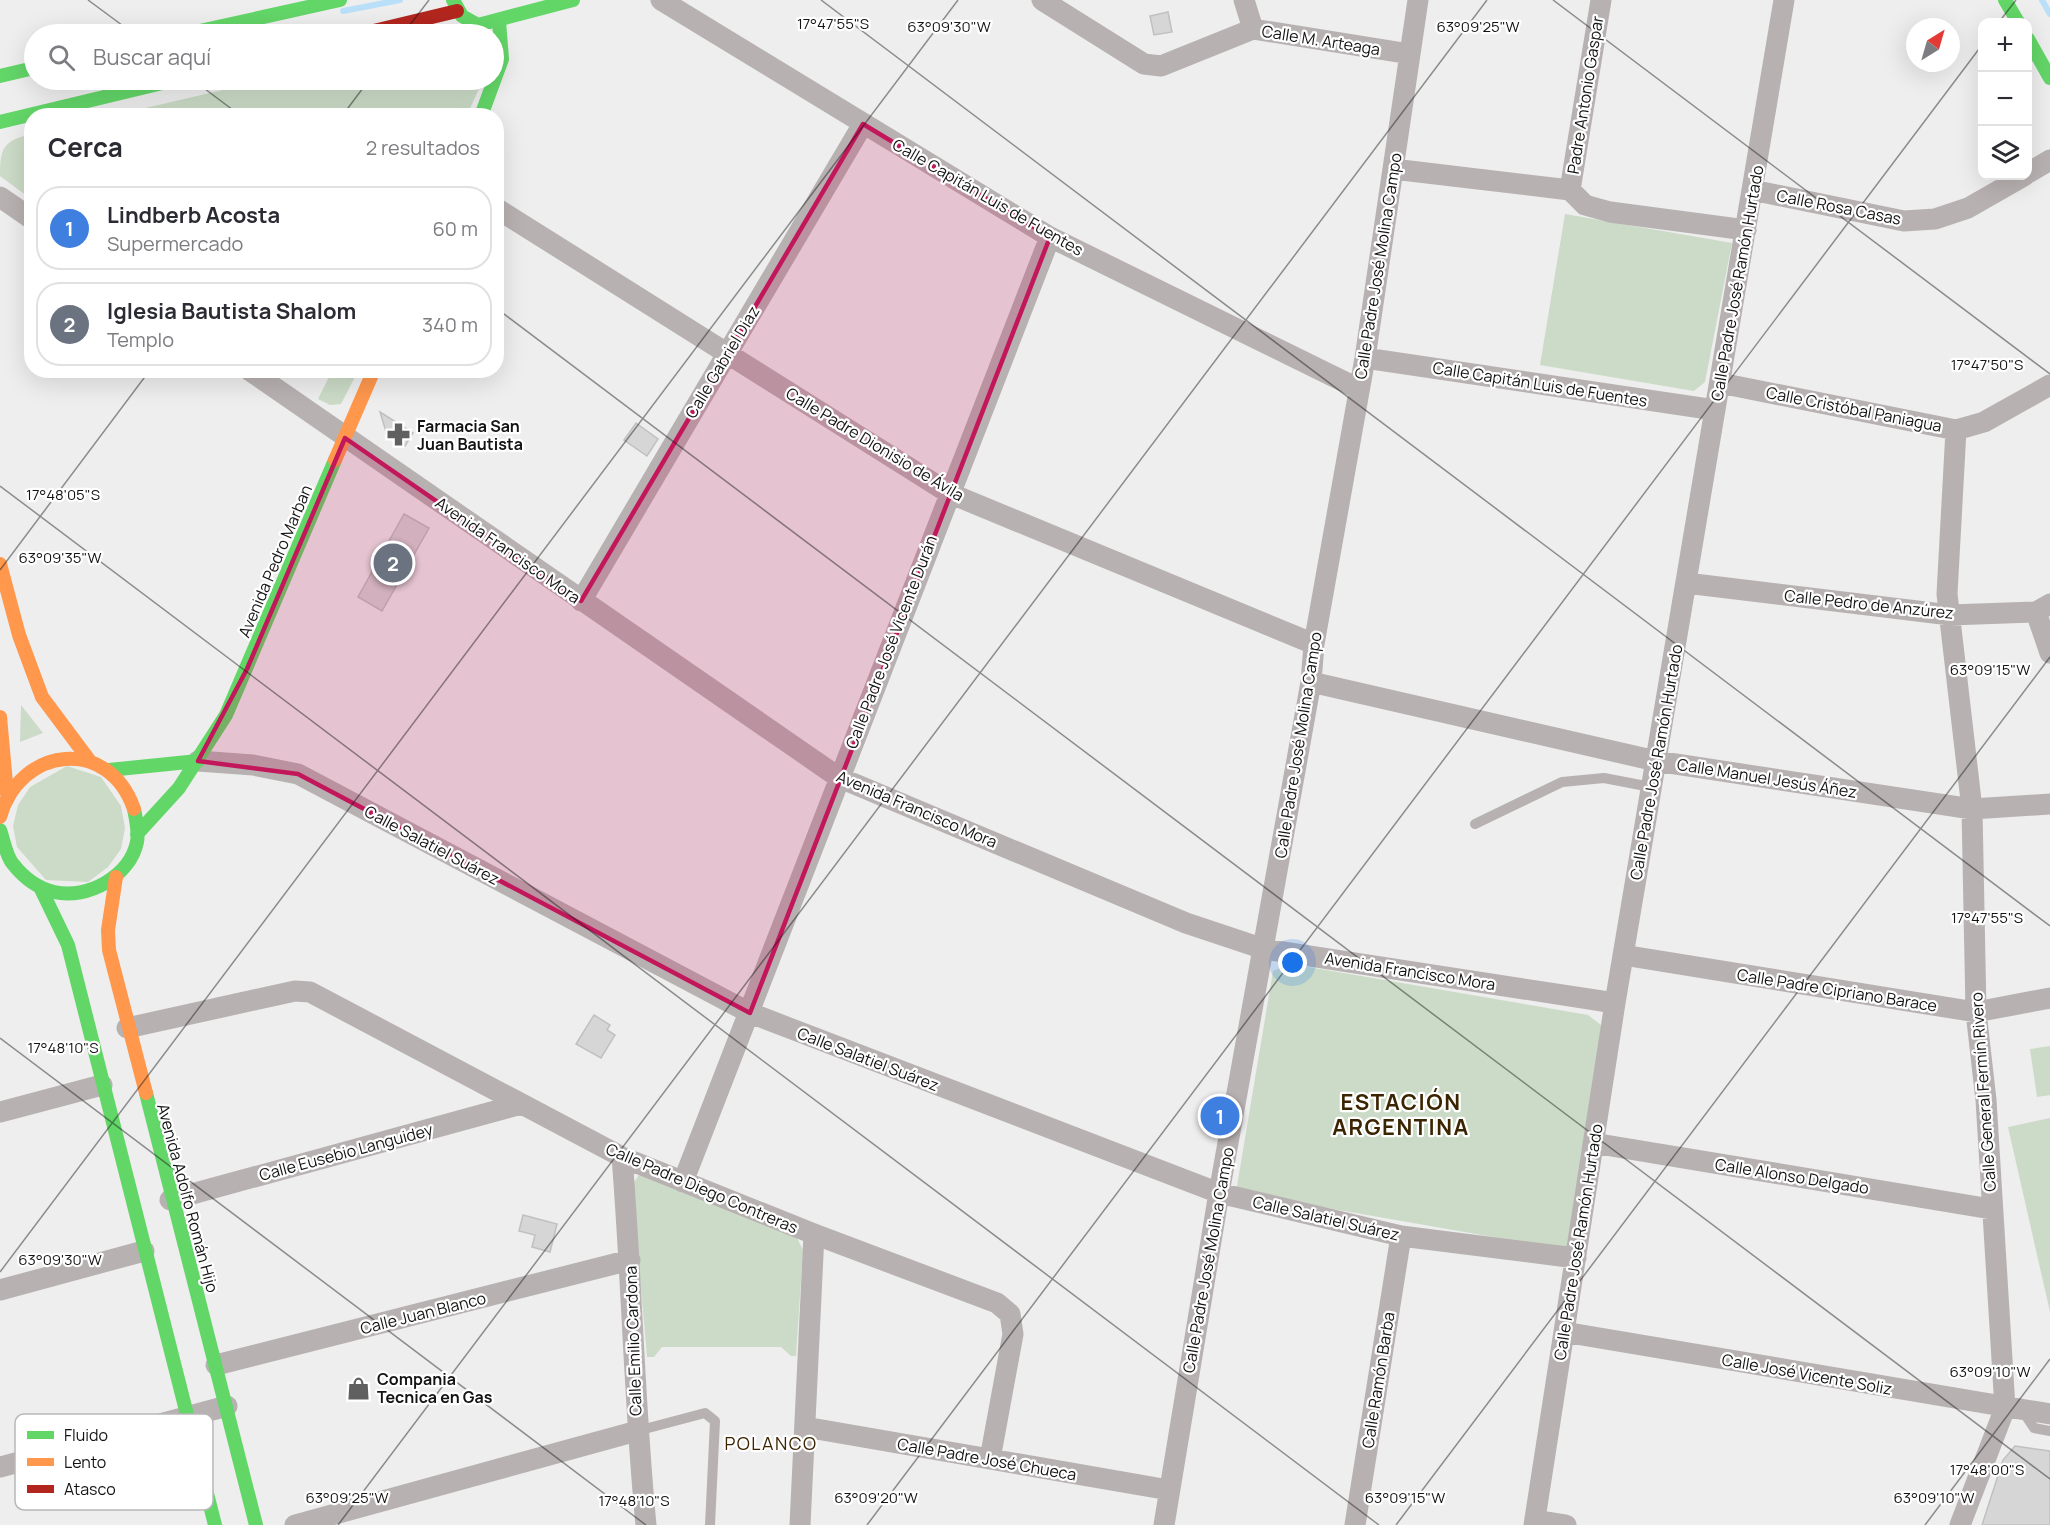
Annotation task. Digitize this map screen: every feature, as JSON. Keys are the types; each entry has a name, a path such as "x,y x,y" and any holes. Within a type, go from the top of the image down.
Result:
{"main road":[{"path":"231,24 340,0"},
{"path":"484,24 573,0"},
{"path":"2005,0 2016,18"},
{"path":"395,24 455,6 468,22 475,24"},
{"path":"504,36 504,52"},
{"path":"2034,42 2050,78"},
{"path":"0,76 24,70"},
{"path":"58,108 133,90"},
{"path":"484,108 492,90"},
{"path":"0,122 24,116"},
{"name":"Avenida Pedro Marban","path":"137,834 162,808 198,761 226,715 248,669 371,378"},
{"path":"0,564 19,635 42,697 89,760"},
{"path":"0,717 7,794"},
{"path":"0,817 7,794 22,775 42,762 65,757 89,760 109,770 122,783 131,798 136,816 137,834 126,864 116,877 99,888 80,894 60,895 27,882 4,879"},
{"path":"109,770 198,761"},
{"path":"0,830 2,846 12,866 27,882"},
{"name":"Avenida Adolfo Román Hijo","path":"116,877 108,930 109,950 171,1200 228,1406 256,1525"},
{"path":"41,889 68,945 94,982"},
{"path":"68,945 185,1414"},
{"path":"107,1000 127,1028"},
{"path":"211,1510 215,1525"}],"street":[{"name":"Calle Capitán Luis de Fuentes","path":"661,0 1050,237 1359,389"},
{"name":"Calle M. Arteaga","path":"1042,0 1144,64 1161,66 1253,29 1410,54"},
{"path":"1244,0 1253,29"},
{"name":"Calle Padre José Molina Campo","path":"1164,1525 1219,1193 1311,682 1314,644 1365,358 1418,0"},
{"name":"Padre Antonio Gaspar","path":"1570,190 1601,0"},
{"name":"Calle Padre José Ramón Hurtado","path":"1534,1523 1615,1003 1784,0"},
{"name":"Calle Gabriel Diaz","path":"581,601 864,124"},
{"name":"Calle Rosa Casas","path":"2032,170 2050,160"},
{"path":"1393,169 1570,190 1585,205 1610,212 1746,230"},
{"name":"Calle Rosa Casas","path":"1752,190 1905,221 1935,219 1968,208 2016,180"},
{"path":"0,197 24,214"},
{"name":"Calle Padre Dionisio de Ávila","path":"504,213 949,493 1314,644"},
{"name":"Calle Padre José Vicente Durán","path":"683,1182 750,1014 838,777 1050,237"},
{"name":"Calle Capitán Luis de Fuentes","path":"1365,358 1715,410"},
{"name":"Avenida Francisco Mora","path":"260,378 838,777 1186,923 1264,949 1615,1003"},
{"name":"Calle Cristóbal Paniagua","path":"1720,382 1956,430 1984,422 2050,385"},
{"name":"Calle General Fermín Rivero","path":"1956,430 1947,594 1972,809 1976,1012 1986,1100 1991,1209 2014,1409 1960,1525"},
{"name":"Calle Pedro de Anzúrez","path":"1686,583 1950,615 2043,608"},
{"path":"2043,608 2050,653"},
{"name":"Calle Manuel Jesús Áñez","path":"1311,682 1656,761 1972,809 2050,804"},
{"name":"Calle Salatiel Suárez","path":"198,761 253,765 298,774 750,1014 1219,1193 1401,1236 1576,1258"},
{"name":"Calle Padre Cipriano Barace","path":"1623,955 1976,1012 2050,998"},
{"name":"Calle Padre Diego Contreras","path":"127,1028 295,991 310,992 622,1157 814,1234 997,1303 1010,1314 1013,1334 990,1459"},
{"path":"0,1112 102,1085"},
{"name":"Calle Eusebio Languidey","path":"171,1200 521,1104"},
{"name":"Calle Alonso Delgado","path":"1593,1143 1991,1209"},
{"name":"Calle Emilio Cardona","path":"622,1157 630,1260 637,1431 646,1525"},
{"path":"800,1525 814,1234"},
{"name":"Calle Ramón Barba","path":"1355,1525 1401,1236"},
{"path":"0,1290 144,1251"},
{"name":"Calle Juan Blanco","path":"216,1365 630,1260"},
{"name":"Calle José Vicente Soliz","path":"1564,1332 2050,1414"},
{"path":"197,1414 228,1406"},
{"name":"Calle Padre José Chueca","path":"805,1427 1169,1490"},
{"path":"295,1525 637,1431"},
{"path":"0,1467 15,1463"},
{"path":"1534,1523 1566,1525"}],"lane":[{"path":"1474,824 1562,782 1604,778 1651,787"},
{"path":"2014,1409 2034,1428 2050,1431"},
{"path":"637,1431 705,1413 715,1421 711,1525"}],"highlighted area":[{"path":"863,124 1050,237 750,1013 298,774 198,761 247,669 345,438 581,601"}],"green space":[{"path":"223,90 478,90 470,108 145,108"},
{"path":"24,137 24,194 0,176 2,152 14,140"},
{"path":"1565,214 1732,243 1705,382 1694,391 1540,365"},
{"path":"328,378 354,378 341,404 330,405 318,399"},
{"path":"21,705 43,733 20,742"},
{"path":"67,766 101,777 121,806 125,828 121,849 108,867 88,882 46,880 17,847 13,826 18,805 30,787"},
{"path":"1291,964 1588,1015 1605,1028 1568,1250 1236,1192 1273,971"},
{"path":"2050,1046 2050,1095 2037,1097 2030,1049"},
{"path":"2050,1118 2050,1312 2008,1127"},
{"path":"646,1174 795,1234 803,1250 796,1356 791,1356 781,1347 662,1347 654,1357 647,1357 632,1185 639,1175"}],"building":[{"path":"1168,12 1172,32 1154,35 1150,16"},
{"path":"380,412 413,433 405,446 387,435"},
{"path":"636,423 658,439 647,456 624,440"},
{"path":"404,514 429,528 382,611 358,597"},
{"path":"594,1015 610,1025 607,1030 615,1035 601,1058 576,1044"},
{"path":"523,1215 557,1224 550,1252 532,1247 535,1235 519,1231"},
{"path":"2015,1446 2050,1451 2050,1525 1982,1525 2003,1460"}],"waterway":[{"path":"343,11 400,0"},
{"path":"2042,0 2050,14"}],"traffic: fast":[{"path":"231,24 340,0"},
{"path":"453,0 462,16 476,24"},
{"path":"482,24 573,0"},
{"path":"2005,0 2016,18"},
{"path":"2032,46 2050,78"},
{"path":"0,76 24,70"},
{"path":"58,108 133,90"},
{"path":"484,108 491,90"},
{"path":"0,122 24,116"},
{"path":"137,834 179,788 226,715 335,460"},
{"path":"109,770 198,761"},
{"path":"0,830 11,861 26,878 54,892 67,894 80,892 106,883 126,865 137,842 134,809"},
{"path":"41,889 68,945 187,1414"},
{"path":"146,1093 256,1525"},
{"path":"211,1510 215,1525"}],"traffic: slow":[{"path":"335,460 371,378"},
{"path":"0,564 19,635 42,697 89,760"},
{"path":"0,717 7,794"},
{"path":"0,817 10,793 26,776 45,764 65,759 86,761 105,769 122,785 134,809"},
{"path":"116,877 108,930 109,950 146,1093"}],"traffic: jam":[{"path":"403,24 457,11"}],"place":[{"name":"Farmacia San Juan Bautista","path":"399,435"},
{"name":"Iglesia Bautista Shalom","path":"393,563"},
{"name":"Lindberb Acosta","path":"1220,1116"},
{"name":"Compania Tecnica en Gas","path":"359,1388"}],"district":[{"name":"ESTACIÓN ARGENTINA","path":"1401,1114"},
{"name":"POLANCO","path":"771,1444"}]}
